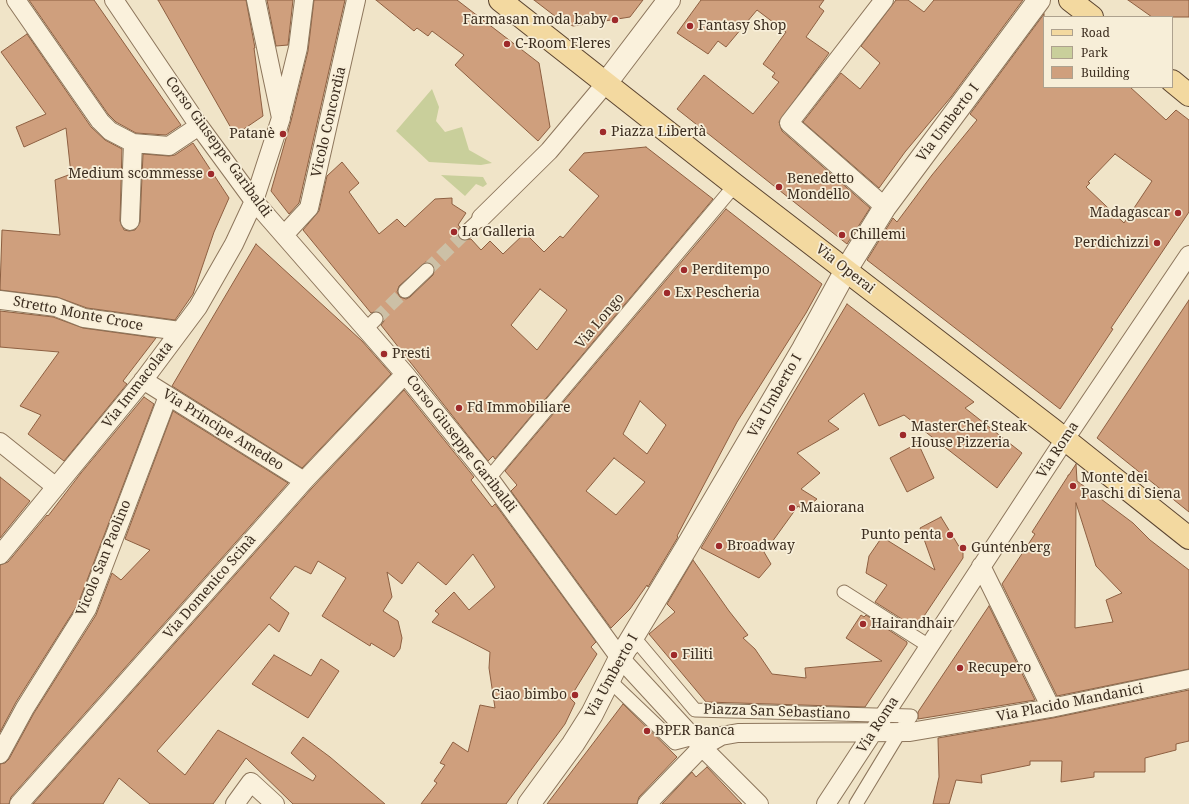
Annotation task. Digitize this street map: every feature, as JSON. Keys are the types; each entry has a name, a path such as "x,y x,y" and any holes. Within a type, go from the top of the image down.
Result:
{"main road":[{"name":"Via Operai","path":"500,0 735,185 1065,439 1189,538"},
{"path":"1070,0 1091,16"},
{"path":"1173,82 1189,95"}],"street":[{"path":"16,0 100,121 110,131 134,143 169,146 199,126"},
{"name":"Corso Giuseppe Garibaldi","path":"114,0 199,126 254,201 284,235 371,324 405,374 490,478 622,660 759,804"},
{"path":"256,0 281,118"},
{"name":"Via Immacolata","path":"0,555 143,380 198,308 218,275 254,201 281,118 298,48 304,0"},
{"name":"Vicolo Concordia","path":"284,235 309,208 356,0"},
{"path":"465,233 549,152 606,83 669,0"},
{"path":"884,0 789,123 886,207"},
{"name":"Via Umberto I","path":"528,804 573,744 592,714 846,270 886,207 1039,0"},
{"path":"130,221 134,143"},
{"name":"Via Longo","path":"490,478 735,185"},
{"name":"Via Roma","path":"826,804 981,566 1189,255"},
{"path":"405,291 427,270"},
{"name":"Stretto Monte Croce","path":"0,300 56,307 84,318 180,331"},
{"name":"Via Domenico Scinà","path":"19,804 304,481 405,374"},
{"name":"Via Principe Amedeo","path":"143,380 304,481"},
{"name":"Vicolo San Paolino","path":"0,754 25,708 87,609 168,396"},
{"path":"0,442 56,487"},
{"path":"981,566 1051,708"},
{"path":"844,592 929,646"},
{"name":"Piazza San Sebastiano","path":"622,660 636,640 695,710 911,716 898,733 856,804"},
{"name":"Via Placido Mandanici","path":"952,726 1051,708 1189,679"},
{"name":"Piazza San Sebastiano","path":"701,742 738,733 873,734 898,733 952,726"},
{"path":"647,804 701,742 768,804"},
{"path":"235,804 251,782 275,804"}],"green space":[{"path":"432,89 439,107 436,121 445,132 462,127 469,150 492,163 481,165 429,162 396,131"},
{"path":"441,175 483,177 487,184 483,187 476,184 465,196"}],"building":[{"path":"29,0 94,0 181,125 166,135 136,133 116,122 108,114"},
{"path":"158,0 246,0 255,48 263,116 235,135"},
{"path":"267,0 293,0 288,45 276,46"},
{"path":"314,0 345,0 299,203 289,214 271,191 291,121 308,51"},
{"path":"376,0 457,0 539,63 550,127 538,141 455,65 464,55 432,31 428,36 417,28 414,31"},
{"path":"534,0 643,0 630,17 573,26 560,20"},
{"path":"701,0 824,0 819,7 824,11 806,37 829,53 779,122 782,131 870,208 847,244 677,109 704,75 753,114 779,82 772,77 775,73 763,64 786,32 757,10 726,47 718,41 708,54 677,33"},
{"path":"896,0 908,0 924,12 934,0 1023,0 951,97 905,152 879,188 803,122 841,73 860,89 880,63 861,46"},
{"path":"1128,0 1189,0 1189,17 1151,16"},
{"path":"1044,14 1043,88 1131,88 1166,120 1176,110 1189,120 1189,212 1111,328 1113,329 1060,409 867,260 893,218 897,222 932,175 977,120 970,114","holes":["1115,154 1152,181 1124,223 1086,187 1090,183 1088,182"]},
{"path":"27,34 91,127 105,140 122,149 120,221 124,230 135,230 140,222 143,154 175,155 193,143 229,198 214,232 193,294 175,320 87,308 57,297 0,290 2,230 60,235 55,180 71,174 66,128 24,147 16,127 46,114 1,52"},
{"path":"646,147 713,199 495,459 493,456 488,461 381,325 384,321 382,314 378,311 371,313 303,230 319,211 327,176 342,162 359,183 349,192 379,234 397,219 405,227 435,199 452,198 452,204 466,213 458,225 460,227 457,231 457,235 462,240 471,239 481,250 490,241 503,254 525,233 544,252 560,236 563,238 599,196 569,170 584,153","holes":["426,262 433,265 435,268 433,275 410,297 406,299 400,297 397,292 399,286","540,289 567,310 537,350 511,325"]},
{"path":"726,209 822,284 806,313 737,422 677,536 678,537 648,587 647,585 630,609 611,628 511,491 517,485 505,471","holes":["640,401 666,425 647,454 623,434","614,458 645,482 616,515 586,491"]},
{"path":"256,244 362,341 391,374 302,468 172,386"},
{"path":"1189,300 1189,512 1097,438"},
{"path":"847,304 974,402 965,408 1022,453 997,488 904,415 879,426 864,393 828,421 839,429 797,453 820,473 801,489 817,499 804,510 798,506 764,552 771,564 759,578 701,548"},
{"path":"0,311 53,317 83,328 156,338 123,381 127,384 64,461 28,434 41,415 20,406 59,352 0,347"},
{"path":"404,390 474,477 471,480 492,507 495,504 596,642 591,647 597,654 570,698 575,703 565,724 506,804 421,804 437,783 434,781 445,765 440,763 453,742 468,752 480,705 495,708 489,668 490,652 432,622 439,614 435,611 454,592 469,610 495,587 473,554 446,585 418,562 402,584 387,572 392,597 383,611 398,621 402,638 400,649 394,657 371,643 370,646 322,616 346,578 318,561 311,574 295,566 270,598 289,613 279,632 269,624 157,751 185,775 218,730 313,781 316,776 291,753 303,737 330,757 385,804 293,804 246,758 213,804 150,804 119,778 103,804 33,804 312,488"},
{"path":"144,397 154,404 78,604 16,702 0,732 0,565 8,562 47,515 48,516 81,473"},
{"path":"173,411 288,483 11,797 9,804 0,804 0,764 5,763 9,759 34,713 96,615 112,573 121,580 150,550 125,539"},
{"path":"918,443 934,478 907,492 890,458"},
{"path":"1076,464 1077,481 1133,523 1150,540 1189,570 1189,669 1057,696 1002,584 1035,534 1032,532","holes":["1076,503 1096,566 1122,593 1106,600 1113,622 1075,628"]},
{"path":"0,477 30,501 0,538"},
{"path":"941,517 963,553 963,558 916,628 875,602 887,585 866,573 869,556 882,537 935,570 920,528"},
{"path":"693,560 748,635 743,638 755,649 772,674 806,678 805,668 882,661 846,638 861,615 864,617 866,615 907,642 907,644 865,707 706,702 649,634 675,612 667,604"},
{"path":"989,606 1035,700 918,719 918,712"},
{"path":"274,655 311,676 321,659 339,671 308,718 252,684"},
{"path":"1189,690 1189,741 1176,744 1176,750 1145,758 1145,772 1094,772 1094,777 1061,782 1062,761 1030,761 1030,765 981,775 982,783 956,780 949,804 933,804 939,777 938,738 1053,718"},
{"path":"623,704 677,757 639,797 637,804 547,804"},
{"path":"707,767 742,804 662,804 692,772 696,777"}],"tunnel":[{"path":"427,270 465,233"},
{"path":"376,319 405,291"}],"place":[{"name":"Farmasan moda baby","path":"615,20"},
{"name":"Fantasy Shop","path":"690,26"},
{"name":"C-Room Fleres","path":"507,44"},
{"name":"Piazza Libertà","path":"603,132"},
{"name":"Patanè","path":"283,134"},
{"name":"Medium scommesse","path":"211,174"},
{"name":"Benedetto Mondello","path":"779,187"},
{"name":"Madagascar","path":"1178,213"},
{"name":"La Galleria","path":"454,232"},
{"name":"Chillemi","path":"842,235"},
{"name":"Perdichizzi","path":"1157,243"},
{"name":"Perditempo","path":"684,270"},
{"name":"Ex Pescheria","path":"667,293"},
{"name":"Presti","path":"384,354"},
{"name":"Fd Immobiliare","path":"459,408"},
{"name":"MasterChef Steak House Pizzeria","path":"903,435"},
{"name":"Monte dei Paschi di Siena","path":"1073,486"},
{"name":"Maiorana","path":"792,508"},
{"name":"Punto penta","path":"950,535"},
{"name":"Broadway","path":"719,546"},
{"name":"Guntenberg","path":"963,548"},
{"name":"Hairandhair","path":"863,624"},
{"name":"Filiti","path":"674,655"},
{"name":"Recupero","path":"960,668"},
{"name":"Ciao bimbo","path":"575,695"},
{"name":"BPER Banca","path":"647,731"}]}
